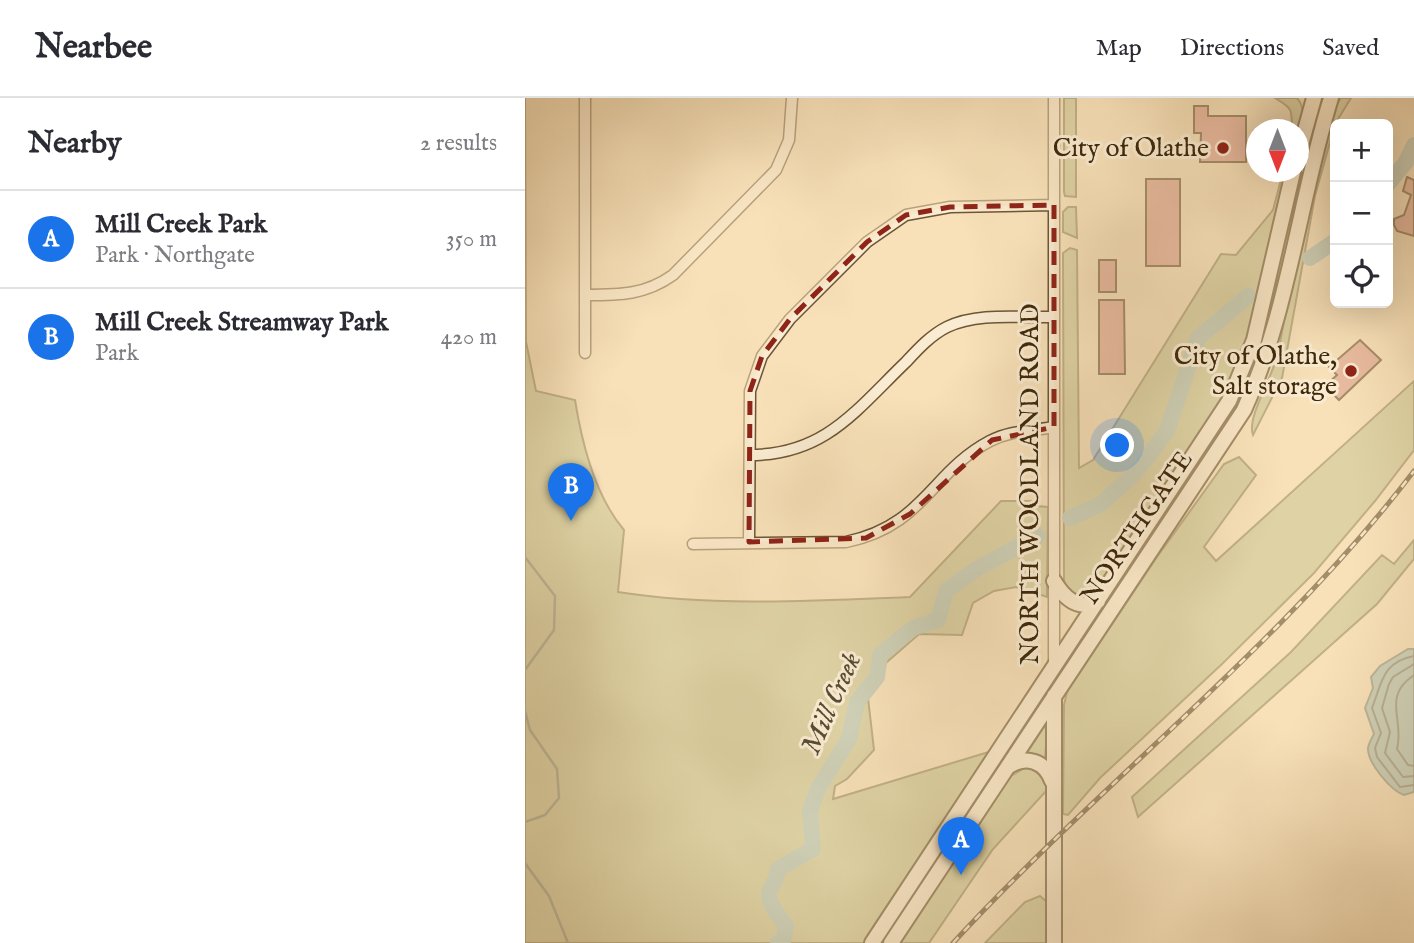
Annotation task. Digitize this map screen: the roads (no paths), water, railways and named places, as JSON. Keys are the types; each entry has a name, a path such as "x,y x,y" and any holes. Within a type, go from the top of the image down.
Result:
{"main road":[{"path":"1308,119 1314,98"},
{"name":"NORTHGATE","path":"891,943 1244,410 1271,342 1311,169 1331,98"},
{"name":"NORTHGATE","path":"871,943 1212,430 1244,370 1291,182"},
{"path":"1054,581 1072,601 1086,605 1098,601"},
{"name":"NORTH WOODLAND ROAD","path":"1054,667 1054,943"},
{"path":"1009,766 1024,760 1038,763 1048,771 1053,786"}],"street":[{"path":"585,98 585,353"},
{"path":"586,295 634,294 673,275 776,170 789,140 792,98"},
{"name":"NORTH WOODLAND ROAD","path":"1054,98 1054,667"},
{"path":"749,542 750,391 762,356 790,319 885,227 906,215 936,208 1054,205"},
{"path":"750,455 771,455 801,449 835,430 924,343 947,327 987,318 1054,317"},
{"path":"694,544 846,542 866,538 910,514 963,462 992,440 1014,432 1054,427"}],"water":[{"path":"1408,649 1414,649 1414,792 1404,795 1387,782 1372,762 1368,749 1374,734 1365,708 1373,688 1371,677 1380,666"}],"waterway":[{"name":"Mill Creek","path":"1390,182 1406,162 1414,145"},
{"name":"Mill Creek","path":"1310,258 1330,244"},
{"name":"Mill Creek","path":"1070,518 1101,504 1136,472 1167,431 1198,338 1248,296"},
{"name":"Mill Creek","path":"778,943 784,938 786,926 771,904 770,890 778,869 813,849 810,810 819,787 849,739 857,702 877,677 880,655 913,628 938,620 946,591 978,568 1038,536"},
{"path":"525,557 555,596 554,630 525,670"},
{"path":"525,711 530,730 557,769 559,798 545,815 525,822"},
{"path":"525,863 549,896 568,943"}],"railway":[{"path":"953,943 1010,883 1249,655 1362,535 1414,471"}],"place":[{"name":"City of Olathe","path":"1223,148"},
{"name":"City of Olathe, Salt storage","path":"1351,371"},
{"name":"Mill Creek Streamway Park","path":"571,521"},
{"name":"Mill Creek Park","path":"961,875"}]}
